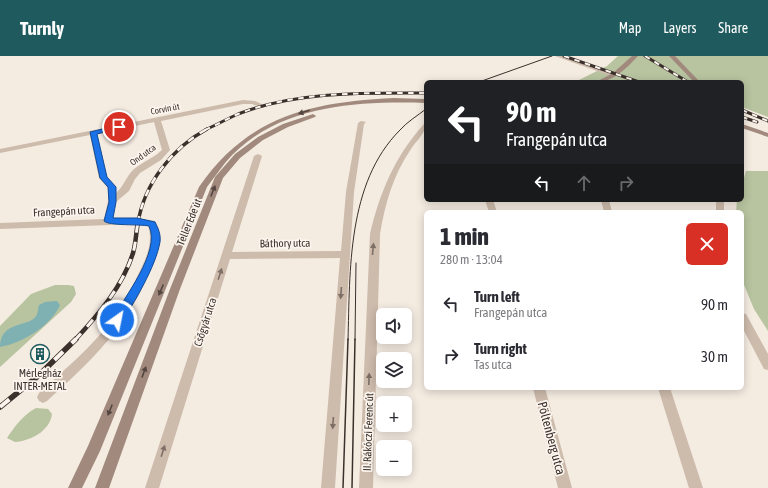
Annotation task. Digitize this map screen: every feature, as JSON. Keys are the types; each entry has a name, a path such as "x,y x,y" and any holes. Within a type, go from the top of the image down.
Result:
{"main road":[{"path":"603,80 613,75 635,56"},
{"path":"670,57 695,80"},
{"path":"610,80 613,75"},
{"name":"Teller Ede út","path":"75,488 93,451 204,187 214,170 229,153 254,134 285,118 311,110 347,102 386,100 424,101"},
{"name":"Teller Ede út","path":"102,488 191,246 214,187 226,167 250,144 272,132 310,117 351,108 374,106 424,108"},
{"path":"744,126 768,135"}],"street":[{"path":"558,56 613,75"},
{"name":"Corvin út","path":"0,151 243,102 253,102 263,106"},
{"name":"Ond utca","path":"112,202 126,189 131,178 137,171 158,158 166,150 157,119"},
{"path":"328,488 344,254 350,192 361,123 363,122"},
{"name":"II. Rákóczi Ferenc út","path":"366,488 375,234 384,194 390,178 406,150 424,128"},
{"path":"93,132 103,178 112,187 112,202 108,221"},
{"name":"Csőgyár utca","path":"152,488 258,156"},
{"name":"Frangepán utca","path":"0,226 137,221 152,224 156,232 156,242 152,254 131,300 98,344 43,397"},
{"name":"Báthory utca","path":"226,256 344,254"},
{"path":"744,320 767,361"},
{"name":"Pöltenberg utca","path":"540,390 565,488"},
{"path":"665,390 696,488"}],"green space":[{"path":"618,56 768,56 768,117 744,108 744,80 579,80 607,66"},
{"path":"746,171 768,171 768,331 754,309 744,285 744,210 736,210 737,202 744,202 744,178"},
{"path":"55,285 74,286 76,294 71,302 0,367 0,326 31,294"},
{"path":"36,408 48,409 52,414 43,430 27,440 15,442 7,438 23,417"}],"water":[{"path":"57,301 60,305 56,313 43,326 17,342 0,347 1,338 5,332 34,318 39,305 45,302"}],"tram line":[{"path":"485,80 552,56"},
{"path":"348,340 351,257 361,202 370,175 383,151 403,127 424,111"},
{"path":"355,340 356,263"},
{"path":"343,488 348,339"},
{"path":"352,488 355,339"}],"railway":[{"path":"564,56 633,80"},
{"path":"645,56 685,80"},
{"path":"207,129 238,114 260,106 307,97 379,93 424,93"},
{"path":"744,111 768,121"},
{"path":"744,118 757,122"},
{"path":"138,223 146,195 162,168 182,146 207,129"},
{"path":"75,340 109,300 123,277 133,253 138,222"},
{"path":"0,407 38,376 75,340"}],"place":[{"name":"Mérlegház INTER-METAL","path":"40,354"}],"route":[{"path":"117,320 131,300 156,242 156,232 152,224 137,221 108,221 112,202 112,187 103,178 93,132 119,127"}]}
